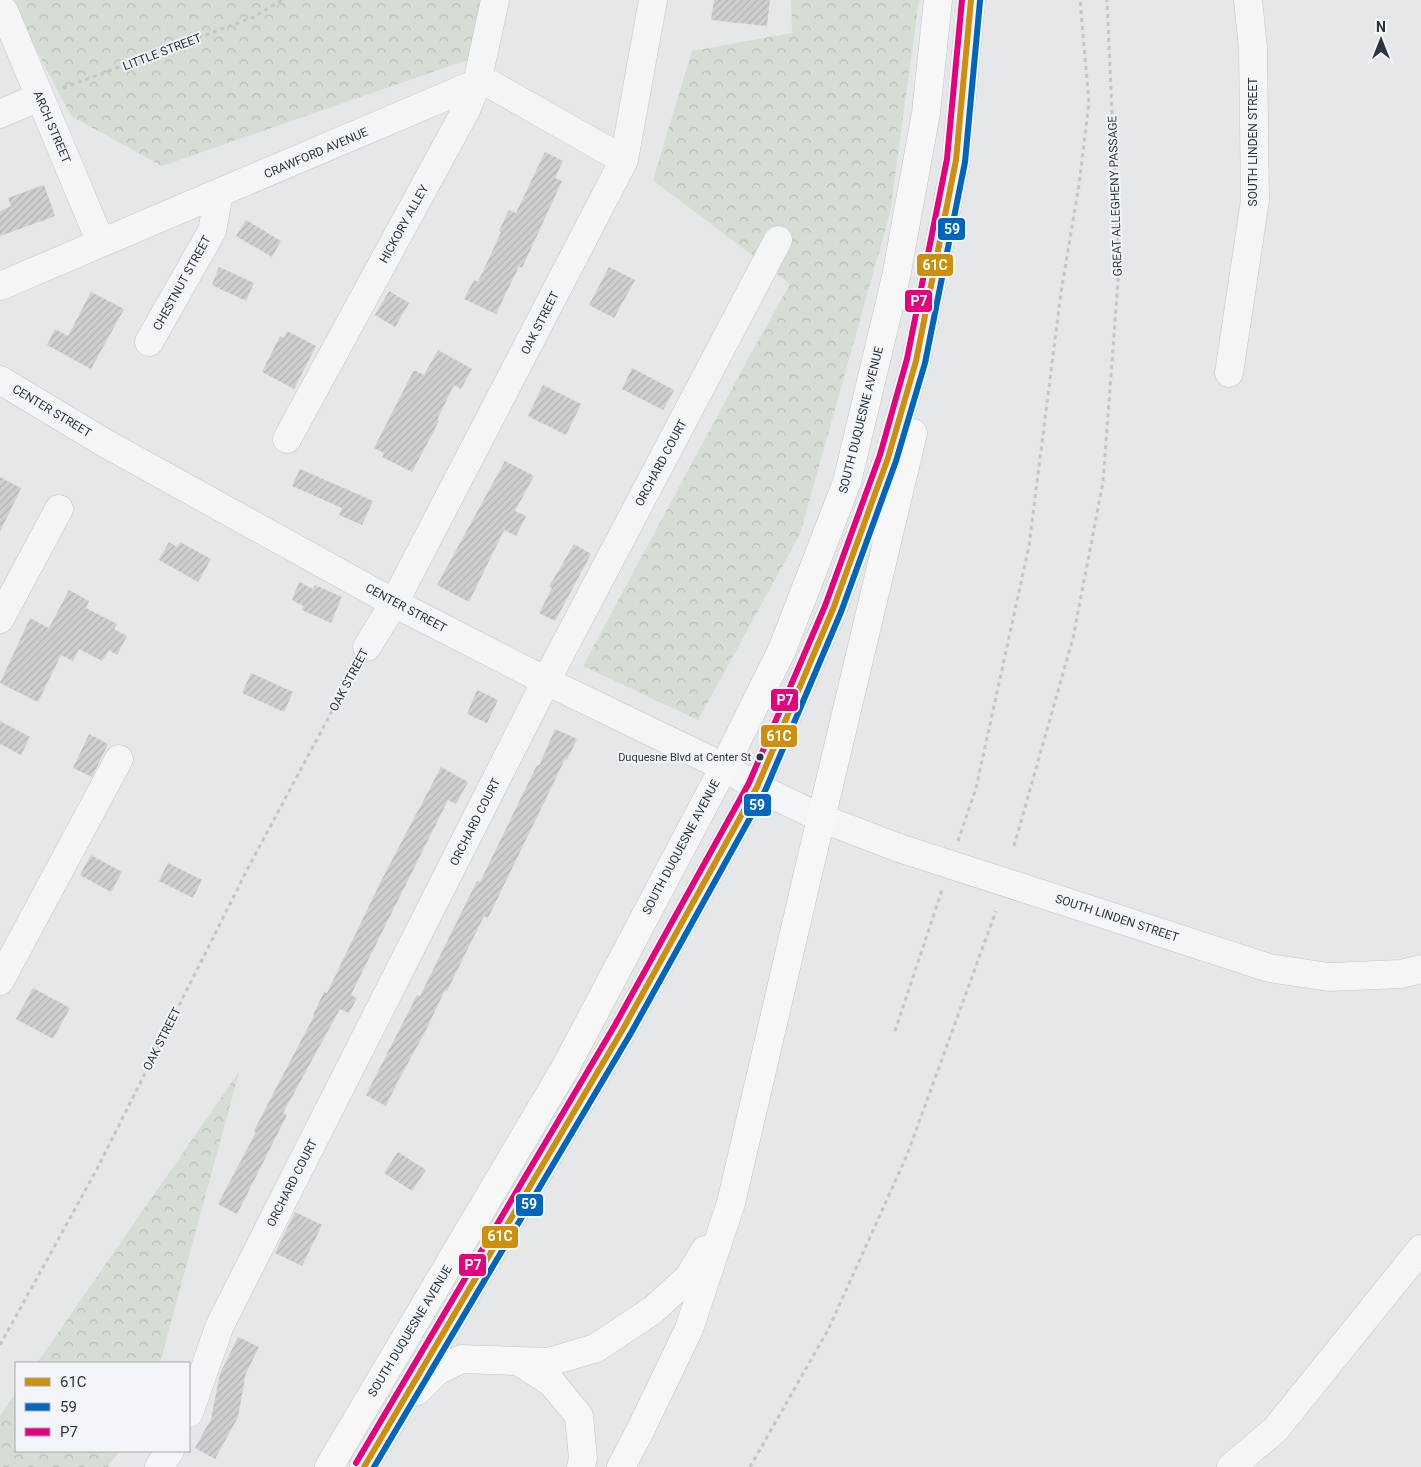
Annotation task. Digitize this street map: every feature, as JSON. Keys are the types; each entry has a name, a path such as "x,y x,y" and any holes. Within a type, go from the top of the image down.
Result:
{"main road":[{"name":"SOUTH DUQUESNE AVENUE","path":"329,1467 564,1070 724,767 782,650 847,482 896,277 926,113 938,0"},
{"path":"621,1467 689,1329 732,1203 821,818 926,380 956,160 971,0"},
{"path":"364,1467 623,1029 757,787 833,609 888,458 916,361 956,160"},
{"path":"397,1412 436,1371 462,1359 549,1362 596,1348 653,1310 689,1277 732,1203"},
{"path":"518,1361 552,1382 579,1416 583,1458 581,1467"}],"street":[{"name":"HICKORY ALLEY","path":"287,439 466,110 477,83 495,0"},
{"name":"OAK STREET","path":"366,647 394,603 624,160 653,0"},
{"name":"SOUTH LINDEN STREET","path":"1228,372 1255,200 1253,48 1248,0"},
{"name":"ARCH STREET","path":"4,11 101,243"},
{"path":"477,83 492,84 624,160"},
{"name":"CRAWFORD AVENUE","path":"0,286 477,83"},
{"path":"0,114 39,97"},
{"name":"CHESTNUT STREET","path":"149,342 212,231 220,194"},
{"name":"ORCHARD COURT","path":"190,1410 220,1325 546,681 778,240"},
{"name":"CENTER STREET","path":"0,380 103,442 394,603 546,681 724,767 757,787 821,818"},
{"path":"0,619 59,509"},
{"path":"0,980 119,758"},
{"name":"SOUTH LINDEN STREET","path":"821,818 898,848 1269,968 1329,976 1401,974 1421,969"},
{"path":"1231,1467 1275,1430 1421,1249"},
{"path":"159,1467 169,1452"}],"path":[{"name":"LITTLE STREET","path":"39,97 122,68 254,17 282,0"},
{"path":"957,844 976,788 1029,546 1061,292 1079,185 1088,102 1080,0"},
{"name":"GREAT ALLEGHENY PASSAGE","path":"1014,846 1073,638 1103,482 1119,268 1107,0"},
{"name":"OAK STREET","path":"0,1345 97,1169 247,870 366,647"},
{"path":"895,1031 945,882"},
{"path":"750,1467 829,1328 907,1155 996,911"}],"green space":[{"path":"10,0 500,0 493,51 162,166 71,116"},
{"path":"791,0 919,0 890,213 800,534 698,720 583,666 790,284 653,180 692,51 792,33"},
{"path":"239,1072 160,1362 38,1362"},
{"path":"15,1394 15,1452 118,1452 108,1467 0,1467 0,1416"}],"building":[{"path":"714,0 770,0 767,26 711,20"},
{"path":"545,152 563,161 555,178 562,181 522,268 519,266 496,314 464,299 474,280 478,282 509,210 516,213"},
{"path":"44,185 55,216 0,236 0,211 11,206 8,198"},
{"path":"246,220 281,241 272,257 236,236"},
{"path":"219,267 254,283 246,301 212,285"},
{"path":"609,267 635,280 614,318 589,305"},
{"path":"389,291 409,303 395,327 375,315"},
{"path":"91,292 124,309 91,369 47,345 55,329 68,336"},
{"path":"287,331 316,346 294,389 262,372 280,336 284,338"},
{"path":"438,350 472,369 461,389 454,385 437,420 439,421 412,472 382,457 384,453 374,448 414,370 424,375"},
{"path":"632,368 674,390 663,410 622,389"},
{"path":"543,385 581,404 566,435 528,416"},
{"path":"505,461 534,476 515,511 526,516 516,536 504,530 469,602 437,585"},
{"path":"300,469 373,501 362,525 339,515 342,508 292,486"},
{"path":"0,477 21,488 0,532"},
{"path":"169,542 177,547 180,542 211,559 198,582 159,560"},
{"path":"574,544 591,554 555,621 539,613 552,588 549,587"},
{"path":"299,582 313,589 315,585 342,597 331,623 302,610 304,606 292,600"},
{"path":"69,590 89,601 86,608 117,624 114,629 127,636 117,655 109,650 102,661 79,649 73,661 61,655 38,702 0,683 30,618 49,628"},
{"path":"251,673 293,692 284,712 242,693"},
{"path":"477,690 498,700 487,723 467,714"},
{"path":"0,721 30,737 21,755 0,744"},
{"path":"555,729 577,739 567,760 565,759 488,918 484,916 386,1106 366,1095 417,995 420,996 477,881 480,882 537,765 539,766"},
{"path":"89,734 108,744 92,777 73,768"},
{"path":"441,767 468,782 456,804 448,800 351,995 357,998 349,1013 340,1009 283,1113 287,1115 237,1214 218,1204 314,1016 324,992 327,993 382,879"},
{"path":"91,855 122,872 111,892 80,875"},
{"path":"168,863 202,880 193,898 159,881"},
{"path":"33,988 70,1008 53,1039 16,1019"},
{"path":"398,1152 426,1170 412,1191 384,1173"},
{"path":"295,1212 322,1225 302,1266 275,1253"},
{"path":"238,1337 259,1347 246,1373 238,1417 215,1459 195,1448 211,1419 220,1374"}],"transit line":[{"name":"P7","path":"356,1463 615,1025 749,783 825,606 880,455 907,359 947,159 962,0"},
{"name":"61C","path":"364,1467 623,1029 757,787 833,609 888,458 916,361 956,160 971,0"},
{"name":"59","path":"374,1467 631,1033 765,791 841,612 896,461 925,363 965,162 980,1"}],"place":[{"name":"Duquesne Blvd at Center St","path":"760,757"}]}
